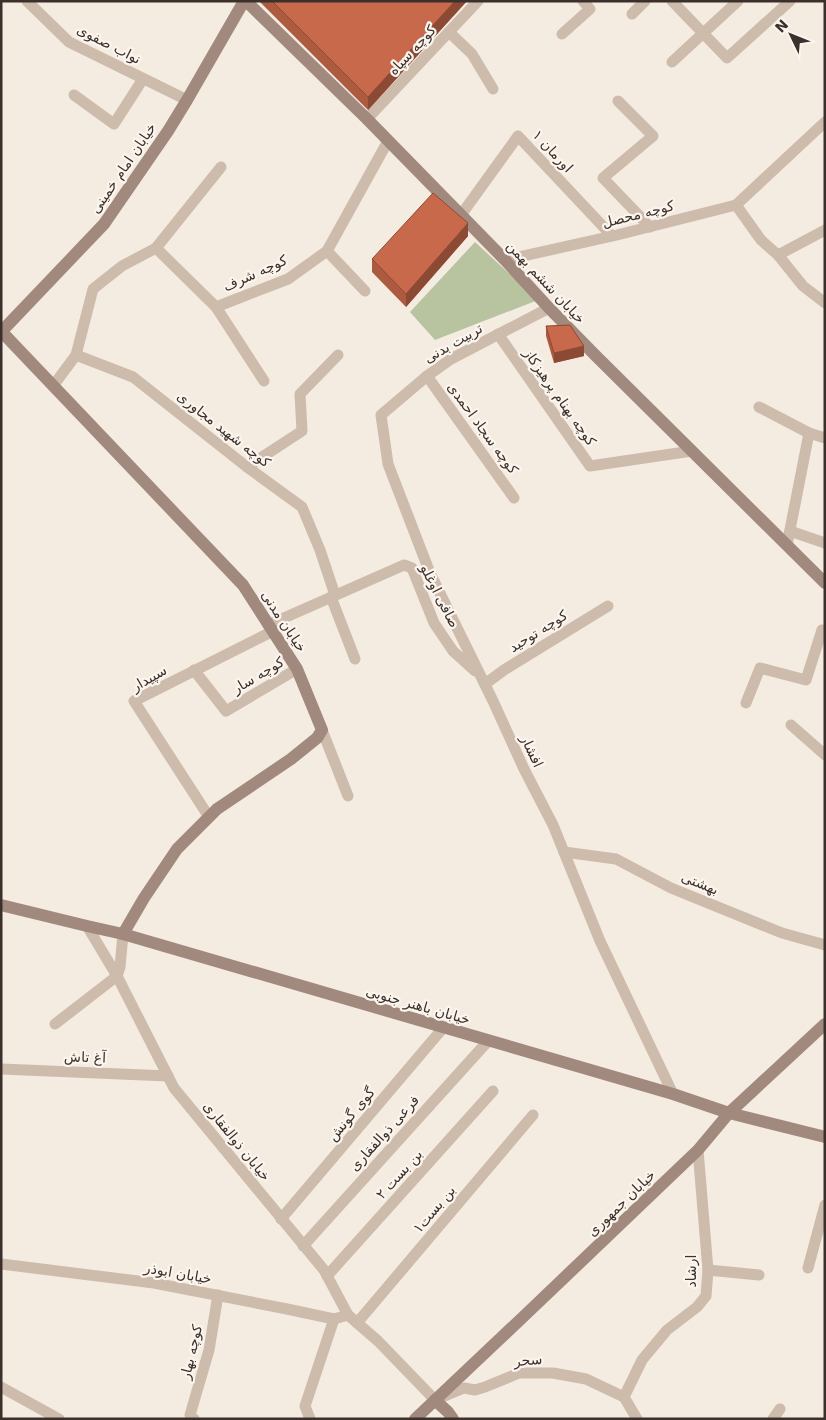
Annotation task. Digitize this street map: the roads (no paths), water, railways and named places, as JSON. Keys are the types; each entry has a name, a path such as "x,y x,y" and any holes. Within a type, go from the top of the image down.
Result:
{"street":[{"name":"نواب صفوی","path":"27,1 69,42 187,100"},
{"name":"خیابان امام خمینی","path":"1,331 104,224 187,100 245,1"},
{"name":"خیابان ششم بهمن","path":"245,1 388,140 549,308 825,582"},
{"name":"کوچه سپاه","path":"367,119 478,1"},
{"path":"562,34 590,9 583,1"},
{"path":"632,14 645,1"},
{"path":"672,1 727,58 790,1"},
{"path":"672,62 738,1"},
{"path":"449,32 472,54 493,89"},
{"path":"74,94 114,124 143,79"},
{"path":"618,101 653,136 603,178 650,227"},
{"path":"825,122 736,205 761,240 778,255 803,286 825,303"},
{"name":"اورمان ۱","path":"460,215 518,136 612,236"},
{"name":"کوچه شرف","path":"156,248 216,307 288,278 327,251 388,140"},
{"path":"53,386 76,355 93,289 122,266 156,248 220,167"},
{"name":"کوچه محصل","path":"505,260 736,205"},
{"path":"778,255 825,230"},
{"path":"327,251 364,291"},
{"path":"216,307 264,381"},
{"name":"تربیت بدنی","path":"381,415 427,376 451,359 549,308"},
{"name":"خیابان مدنی","path":"1,331 243,585 297,669 322,730"},
{"name":"کوچه بهنام پرهیزکاز","path":"498,334 590,466 692,451"},
{"name":"کوچه شهید مجاوری","path":"76,355 133,377 247,467 302,507 320,550 333,596 355,659"},
{"path":"247,467 302,431 300,394 338,355"},
{"name":"کوچه سجاد احمدی","path":"427,376 514,498"},
{"path":"759,407 809,433 825,438"},
{"name":"افشار","path":"381,415 388,464 430,573 553,825 600,941 673,1094"},
{"path":"787,545 809,433"},
{"path":"790,531 825,543"},
{"name":"صافی اوغلو","path":"270,628 333,596 404,565 412,568 434,623 453,650 483,680"},
{"name":"کوچه توحید","path":"483,680 504,670 608,606"},
{"name":"سپیدار","path":"209,817 134,701 270,628"},
{"path":"746,703 760,668 806,680 822,630 825,630"},
{"name":"کوچه سار","path":"194,670 226,711 297,669"},
{"path":"791,725 825,755"},
{"path":"322,730 348,796"},
{"path":"55,1024 117,976 120,967 123,934 144,898 177,849 217,809 291,759 317,738 322,730"},
{"name":"بهشتی","path":"564,852 616,860 671,888 782,934 825,945"},
{"name":"خیابان باهنر جنوبی","path":"1,905 123,934 673,1094 729,1113 825,1137"},
{"name":"خیابان ذوالفقاری","path":"87,926 117,976 174,1088 324,1270 353,1319"},
{"name":"خیابان جمهوری","path":"415,1419 698,1150 729,1113 825,1024"},
{"name":"گوی گونش","path":"281,1220 443,1028"},
{"name":"فرعی ذوالفقاری","path":"303,1246 488,1040"},
{"name":"آغ تاش","path":"1,1069 168,1076"},
{"name":"بن بست ۲","path":"328,1276 493,1091"},
{"name":"بن بست۱","path":"353,1319 533,1114"},
{"name":"ارشاد","path":"624,1398 642,1360 667,1330 697,1307 706,1296 708,1270 698,1150"},
{"path":"808,1268 825,1205"},
{"name":"خیابان ابوذر","path":"1,1264 154,1283 334,1319 353,1319"},
{"path":"708,1270 759,1276"},
{"name":"کوچه بهار","path":"191,1417 209,1350 218,1295"},
{"path":"310,1419 305,1406 334,1319"},
{"path":"353,1319 378,1341 453,1419"},
{"name":"سحر","path":"435,1400 464,1388 475,1390 485,1387 519,1373 553,1373 586,1379 624,1398"},
{"path":"1,1387 59,1419"},
{"path":"624,1398 637,1419"},
{"path":"773,1419 780,1409"}]}
